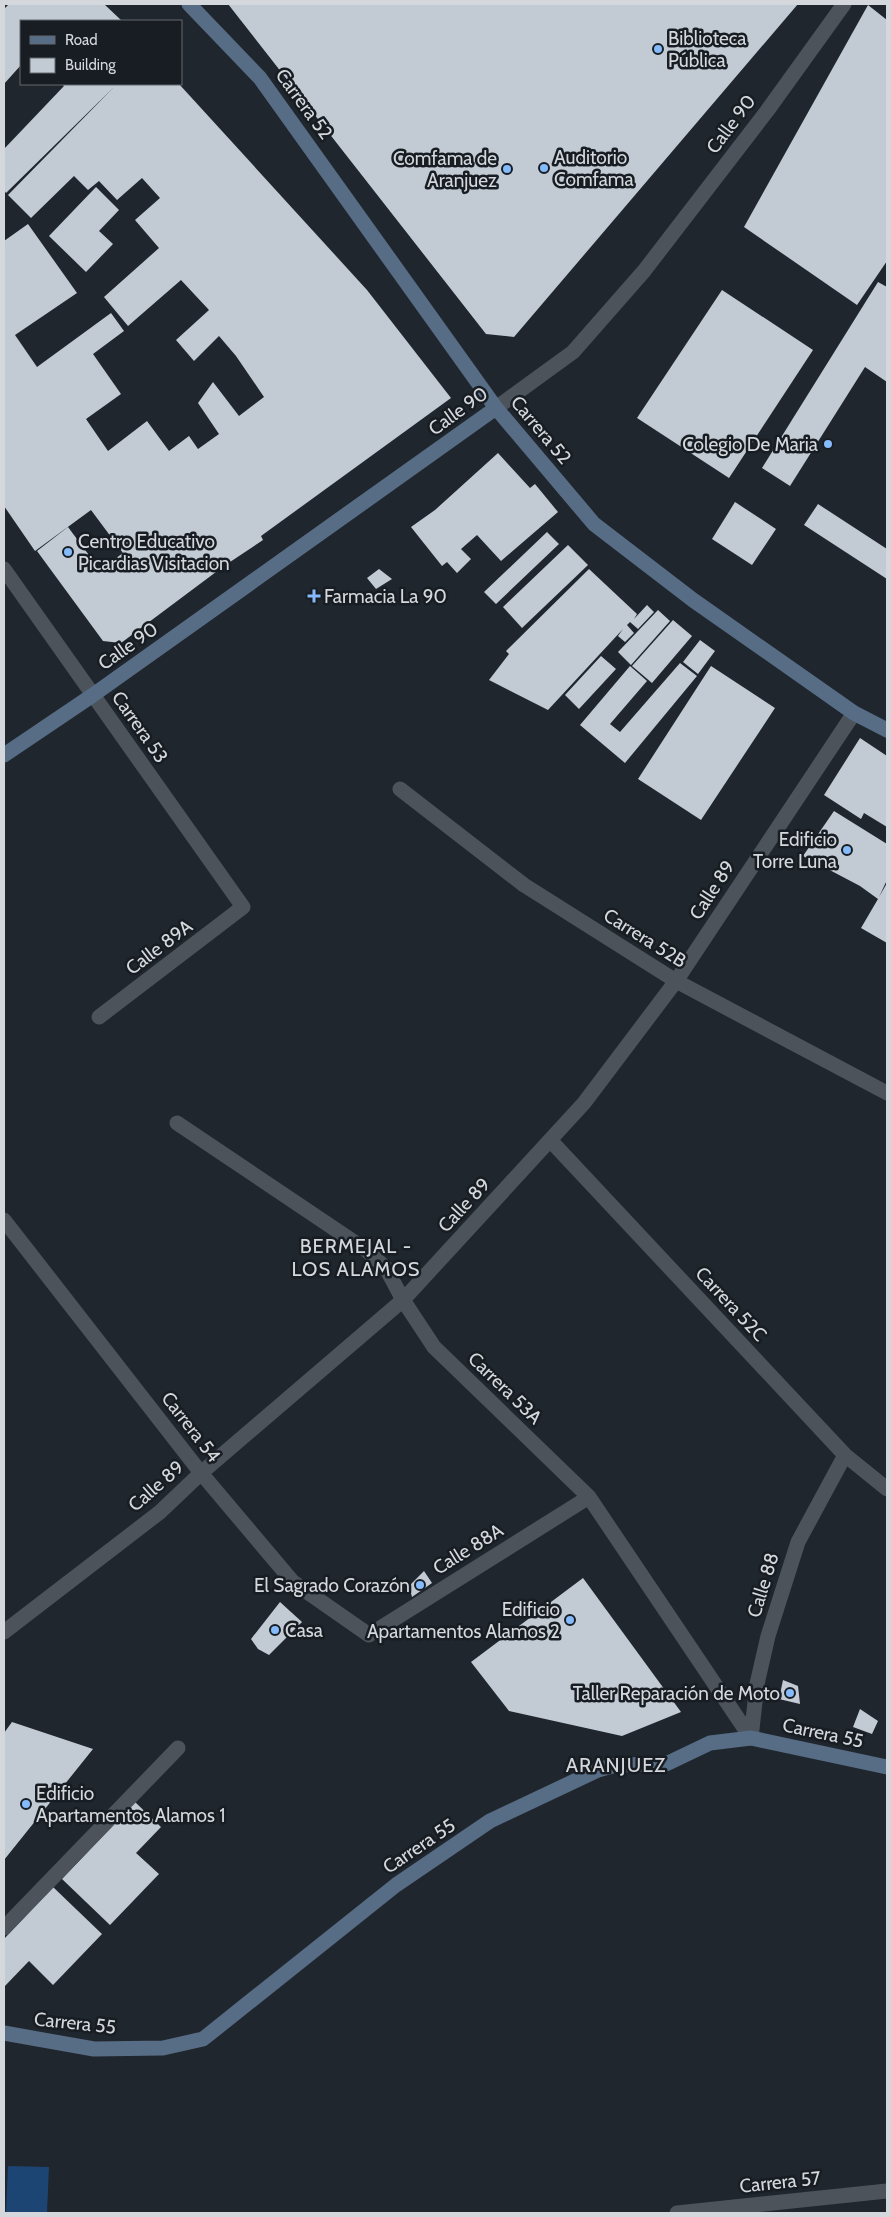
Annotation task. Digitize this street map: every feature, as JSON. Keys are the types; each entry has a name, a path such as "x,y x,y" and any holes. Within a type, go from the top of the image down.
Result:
{"street":[{"name":"Carrera 52","path":"189,4 260,78 496,408 594,524 693,600 854,713 887,730"},
{"name":"Calle 90","path":"4,755 93,695 573,352 644,271 767,111 844,4"},
{"name":"Carrera 53","path":"4,570 243,907"},
{"name":"Calle 89","path":"4,1632 160,1512 201,1473 403,1300 584,1103 676,981 854,713"},
{"name":"Carrera 52B","path":"400,789 524,885 676,981 887,1093"},
{"name":"Calle 89A","path":"100,1018 243,907"},
{"name":"Carrera 53A","path":"177,1124 366,1250 386,1268 403,1300 434,1347 589,1497 751,1738"},
{"name":"Carrera 52C","path":"550,1140 845,1455 887,1488"},
{"name":"Carrera 54","path":"4,1220 201,1473 293,1582 369,1635"},
{"name":"Calle 88","path":"751,1738 757,1684 768,1636 798,1542 845,1455"},
{"name":"Calle 88A","path":"369,1635 589,1497"},
{"name":"Carrera 55","path":"4,2034 94,2049 163,2048 203,2039 396,1885 490,1821 598,1770 616,1765 666,1764 710,1743 751,1738 887,1767"},
{"path":"4,1928 178,1748"},
{"name":"Carrera 57","path":"678,2213 770,2208 887,2191"}],"shaded area":[{"path":"8,2166 49,2167 47,2213 6,2213"}],"building":[{"path":"9,4 104,4 121,20 20,20 20,66 4,84 4,9"},
{"name":"Comfama de Aranjuez","path":"228,4 798,4 514,337 486,334"},
{"path":"868,5 887,20 887,261 857,305 744,227"},
{"path":"180,85 367,290 451,398 261,536 263,540 224,566 121,643 103,641 37,551 68,527 100,570 123,553 91,510 35,551 4,506 4,241 28,224 77,293 15,335 37,367 111,313 124,331 93,354 121,394 86,419 108,451 147,421 169,451 189,436 198,449 219,434 198,403 213,382 239,416 264,397 236,356 219,336 194,361 176,340 209,310 181,280 128,326 104,297 159,248 135,220 160,198 142,178 117,200 99,181 88,190 74,176 31,218 8,195 114,87 6,193 4,190 4,149 64,86"},
{"path":"96,187 119,210 99,231 113,244 86,272 49,236"},
{"path":"878,282 887,287 887,382 865,367 790,486 762,468"},
{"path":"722,290 813,350 729,478 637,418"},
{"path":"498,453 530,488 535,484 558,512 501,561 477,535 461,549 471,559 457,573 447,562 442,566 411,527 435,510"},
{"path":"735,502 776,529 752,565 712,539"},
{"path":"818,504 887,549 887,579 804,525"},
{"path":"547,532 559,544 496,604 484,592"},
{"path":"568,545 588,565 522,628 503,607"},
{"path":"379,569 392,579 376,589 367,578"},
{"path":"589,569 637,614 634,619 647,605 654,612 638,629 630,622 627,625 634,633 625,642 618,636 623,629 548,710 489,680 509,654 506,651"},
{"path":"658,610 670,621 631,665 618,652"},
{"path":"673,620 692,636 652,683 632,666"},
{"path":"700,640 715,651 698,674 683,662"},
{"path":"601,656 616,669 579,709 565,695"},
{"path":"680,663 697,676 625,763 580,725 630,666 647,681 610,724 620,732"},
{"path":"711,666 775,708 701,820 638,779"},
{"path":"860,738 887,756 887,827 864,813 861,819 824,795"},
{"name":"Edificio Torre Luna","path":"834,811 887,844 887,880 879,897 887,883 887,943 861,928 878,899 860,886 803,856"},
{"name":"El Sagrado Corazón","path":"424,1571 432,1583 412,1597 409,1586"},
{"name":"Edificio Apartamentos Alamos 2","path":"583,1578 681,1712 622,1736 509,1711 471,1662"},
{"name":"Casa","path":"280,1602 302,1622 269,1655 258,1649 251,1639"},
{"name":"Taller Reparación de Moto","path":"783,1680 798,1686 800,1704 779,1699"},
{"path":"860,1709 878,1721 872,1734 853,1727"},
{"name":"Edificio Apartamentos Alamos 1","path":"12,1722 93,1749 4,1860 4,1733"},
{"path":"135,1802 161,1827 136,1853 159,1874 110,1925 62,1879"},
{"path":"53,1887 102,1934 53,1985 29,1961 4,1987 4,1939"}],"place":[{"name":"Biblioteca Pública","path":"658,49"},
{"name":"Auditorio Comfama","path":"544,168"},
{"name":"Comfama de Aranjuez","path":"507,169"},
{"name":"Colegio De Maria","path":"828,444"},
{"name":"Centro Educativo Picardias Visitacion","path":"68,552"},
{"name":"Farmacia La 90","path":"314,596"},
{"name":"Edificio Torre Luna","path":"847,850"},
{"name":"El Sagrado Corazón","path":"420,1585"},
{"name":"Edificio Apartamentos Alamos 2","path":"570,1620"},
{"name":"Casa","path":"275,1630"},
{"name":"Taller Reparación de Moto","path":"790,1693"},
{"name":"Edificio Apartamentos Alamos 1","path":"26,1804"}],"district":[{"name":"BERMEJAL - LOS ALAMOS","path":"356,1258"},
{"name":"ARANJUEZ","path":"616,1765"}]}
